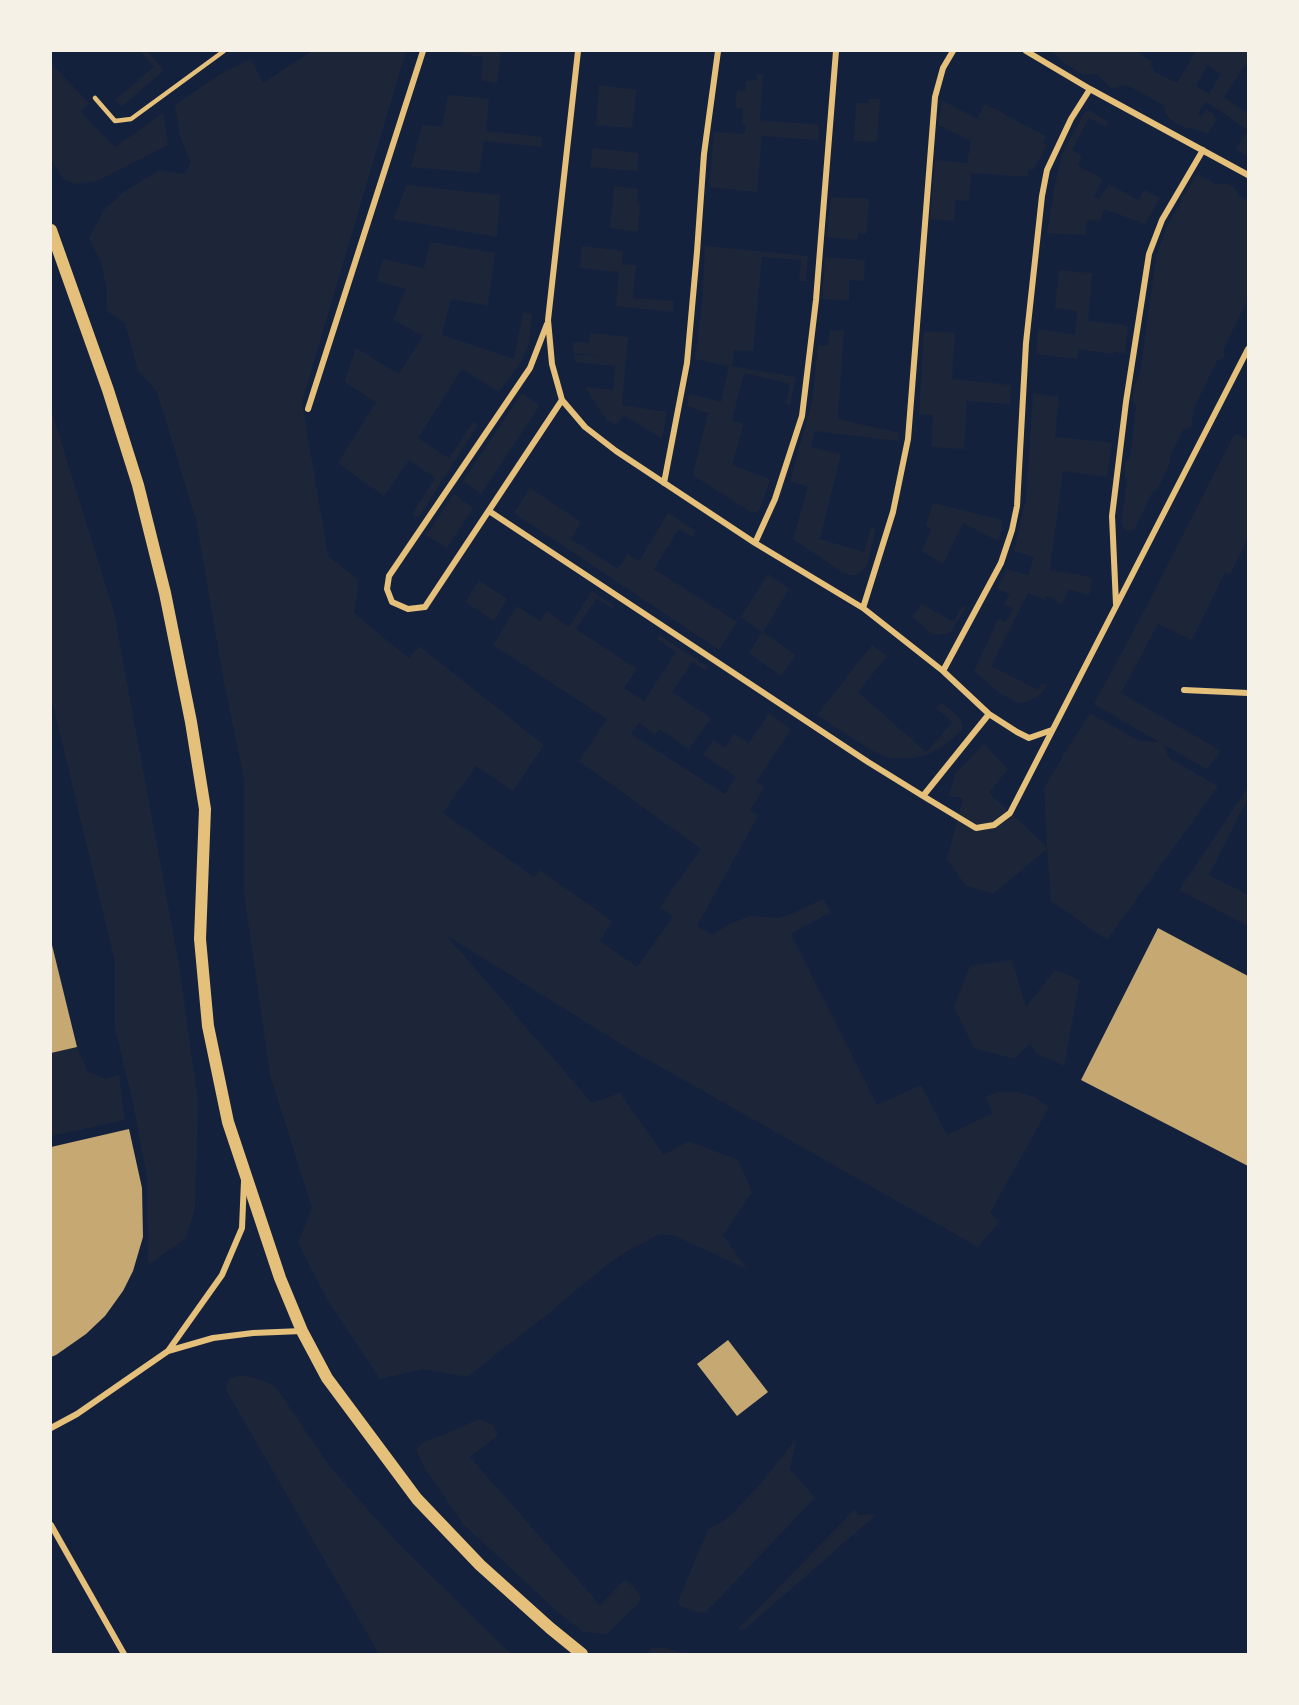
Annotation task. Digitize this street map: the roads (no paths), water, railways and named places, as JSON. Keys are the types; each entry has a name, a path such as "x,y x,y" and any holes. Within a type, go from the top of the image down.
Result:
{"main road":[{"path":"51,230 108,390 138,485 165,593 191,722 205,809 200,939 208,1026 228,1122 280,1278 302,1331 327,1378 417,1499 480,1565 582,1654"}],"street":[{"path":"308,409 423,51"},
{"path":"578,51 548,320 552,364 562,400 585,427 616,451 755,543 863,608 943,671 989,714 1029,738 1052,730"},
{"path":"664,483 687,363 704,154 718,51"},
{"path":"755,543 774,499 802,416 816,300 836,51"},
{"path":"863,608 892,513 908,439 935,97 943,68 953,51"},
{"path":"1026,51 1090,89 1248,175"},
{"path":"943,671 1001,563 1012,530 1017,506 1026,343 1042,196 1047,170 1071,119 1090,89"},
{"path":"1116,605 1112,516 1126,402 1149,254 1162,220 1203,150"},
{"path":"548,320 530,368 389,576 387,589 392,602 408,609 425,607 562,400"},
{"path":"489,511 868,762 976,828 994,825 1010,813 1248,349"},
{"path":"1184,690 1248,693"},
{"path":"923,796 989,714"},
{"path":"168,1351 222,1275 242,1228 244,1172"},
{"path":"51,1428 76,1414 168,1351 213,1338 253,1333 302,1331"},
{"path":"51,1525 124,1654"}],"lane":[{"path":"95,98 115,121 131,119 224,51"}]}
